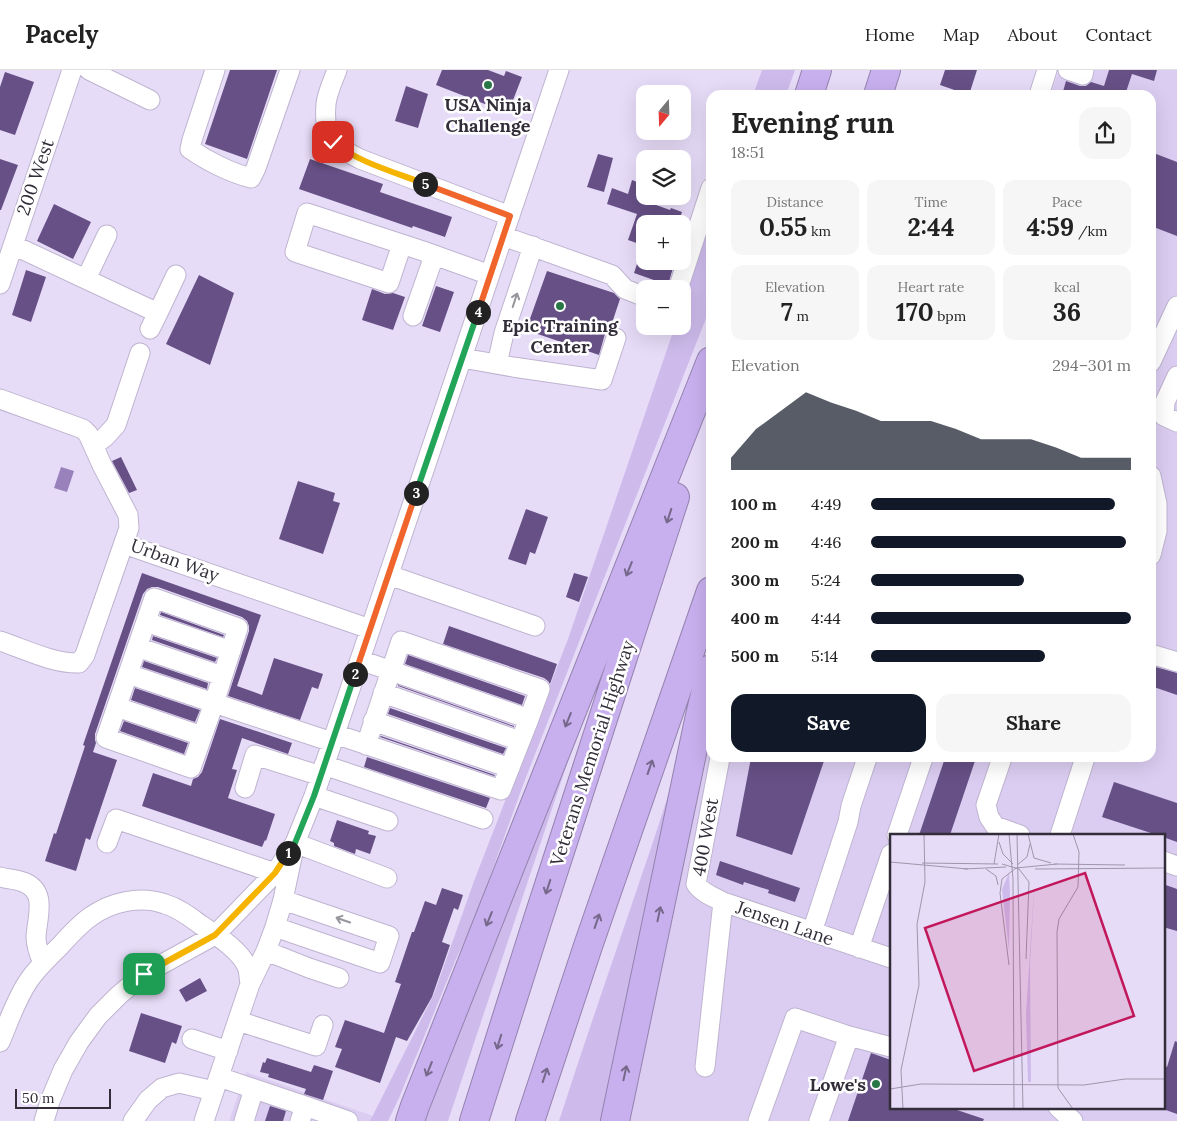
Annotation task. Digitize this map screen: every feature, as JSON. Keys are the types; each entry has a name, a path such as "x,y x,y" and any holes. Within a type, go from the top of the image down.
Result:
{"highway":[{"path":"811,90 817,70"},
{"path":"880,90 886,70"},
{"path":"409,1116 706,374"},
{"name":"Veterans Memorial Highway","path":"474,1121 706,401"},
{"path":"530,1121 588,946 706,605"},
{"path":"615,1121 706,690"}],"street":[{"name":"200 West","path":"0,284 72,70"},
{"path":"89,70 150,100"},
{"path":"216,70 190,149 198,155 240,175 251,178 290,70"},
{"path":"337,70 326,104 328,135 333,142 344,151 360,159 510,216"},
{"path":"204,1121 250,984 266,952 275,927 283,900 295,843 334,738 559,70"},
{"path":"1041,90 1047,70"},
{"path":"1068,70 1083,75 1084,70"},
{"path":"681,280 706,203"},
{"path":"402,244 389,284 295,252 307,213 402,244 490,276"},
{"path":"86,279 107,235"},
{"path":"503,236 612,275 625,288 636,293"},
{"path":"13,244 86,279 154,321 176,275"},
{"path":"497,364 504,333 533,246"},
{"path":"413,316 434,256"},
{"path":"1157,337 1177,306"},
{"path":"462,358 602,380 616,338"},
{"path":"94,445 116,425 140,353"},
{"path":"1164,418 1165,402 1177,376"},
{"name":"Urban Way","path":"0,399 77,426 88,434 128,515 129,528 124,544 370,628"},
{"path":"1156,499 1156,535"},
{"path":"0,641 68,664 79,663 85,655 124,544"},
{"path":"389,575 535,626"},
{"path":"154,598 238,628 191,768 106,738 146,622 154,598"},
{"path":"146,622 231,652"},
{"path":"128,674 214,703 334,738 366,745 501,790 540,689 401,641 366,745"},
{"path":"137,647 222,676"},
{"path":"1156,656 1177,662"},
{"path":"360,660 529,719"},
{"path":"383,693 520,741"},
{"path":"117,707 202,736"},
{"path":"373,722 510,768"},
{"path":"244,788 255,755 322,771 483,818"},
{"name":"400 West","path":"719,762 696,884 703,892 723,902"},
{"path":"812,932 866,762"},
{"path":"897,834 922,762"},
{"path":"1001,762 986,804 989,817 995,826 1017,834"},
{"path":"1060,834 1084,762"},
{"path":"314,796 388,821"},
{"path":"108,843 116,819 275,873"},
{"path":"44,1121 50,1101 78,1042 98,1016 119,994 144,974 215,935 275,873 295,843"},
{"path":"295,843 387,878"},
{"path":"859,948 890,857"},
{"path":"1164,861 1177,866"},
{"path":"0,877 24,882 35,889 39,897 36,938 38,950 44,962"},
{"path":"0,1042 19,997 29,980 44,962 79,926 100,910 116,904 142,900 154,901 175,908 234,949 248,969 250,984"},
{"path":"275,927 380,963 388,936 283,900"},
{"name":"Jensen Lane","path":"705,1067 723,902 890,958"},
{"path":"266,952 339,978"},
{"path":"758,1121 795,1018 849,1036 890,1047"},
{"path":"238,1021 316,1046 323,1025"},
{"path":"819,1121 849,1036"},
{"path":"192,1039 228,1051"},
{"path":"134,1121 148,1100 162,1088 179,1083 217,1084 254,1089 302,1114 348,1121"},
{"path":"244,1121 254,1089"},
{"path":"1059,1108 1073,1121"}],"shaded area":[{"path":"762,70 795,70 788,90 755,90"},
{"path":"1059,70 1177,70 1177,1121 630,1121 673,908 706,760 706,762 1156,762 1156,90 1052,90"},
{"path":"706,235 706,318 523,785 474,921 456,959 388,1121 370,1121 434,994 474,881 568,639 672,335 691,335 691,281"},
{"path":"61,467 74,471 67,492 54,488"},
{"path":"578,731 448,1121 424,1121"},
{"path":"671,787 601,1121 559,1121 643,870"},
{"path":"246,1072 373,1116 372,1121 229,1121"}],"building":[{"path":"230,70 277,70 247,159 205,144"},
{"path":"442,70 488,70 504,76 506,71 522,77 508,113 436,85"},
{"path":"945,70 977,70 971,90 954,90 940,85"},
{"path":"1109,70 1157,70 1154,81 1132,74 1127,90 1063,90 1066,81 1080,86 1086,86 1091,82 1104,86"},
{"path":"5,72 34,82 15,135 0,130 0,87"},
{"path":"406,86 428,94 418,128 395,121"},
{"path":"598,154 613,158 604,192 587,187"},
{"path":"1156,154 1177,162 1177,236 1156,228"},
{"path":"0,159 18,165 1,210 0,210"},
{"path":"310,159 383,184 380,192 452,217 445,237 413,226 412,228 299,189"},
{"path":"632,180 636,182 636,205 656,205 670,210 671,208 682,212 681,215 637,215 607,204 612,188 628,194"},
{"path":"54,204 91,222 73,259 37,241"},
{"path":"636,217 636,243 628,240"},
{"path":"636,267 636,270 672,270 669,280 654,280 634,273"},
{"path":"26,270 46,277 31,322 12,315"},
{"path":"547,271 614,293 620,299 610,329 605,334 599,355 526,330"},
{"path":"199,275 234,293 210,365 166,344"},
{"path":"436,286 454,292 440,332 422,326"},
{"path":"372,289 385,294 393,293 405,297 393,330 362,320"},
{"path":"121,457 137,490 129,493 112,461"},
{"path":"298,481 335,493 333,501 340,503 323,554 279,539"},
{"path":"526,509 548,517 535,554 530,552 526,565 508,559"},
{"path":"142,573 261,615 237,686 262,695 274,658 323,674 318,689 312,687 300,720 228,696 249,631 247,621 242,617 158,587 147,589 143,594 95,734 96,743 93,752 117,760 90,840 86,838 76,871 45,861 54,833 56,834 85,746 83,745"},
{"path":"574,573 588,577 579,602 566,597"},
{"path":"161,612 224,635 223,637 160,615"},
{"path":"449,626 557,664 550,684 544,678 443,644"},
{"path":"153,636 217,658 215,662 152,640"},
{"path":"408,655 525,696 522,705 405,664"},
{"path":"144,661 208,683 207,689 142,667"},
{"path":"1156,667 1177,673 1177,695 1156,688"},
{"path":"398,686 514,726 514,727"},
{"path":"135,688 200,710 195,722 131,700"},
{"path":"390,708 506,748 503,754 388,714"},
{"path":"220,719 292,743 288,754 242,738 232,769 237,770 228,798 275,814 266,841 262,847 142,806 153,773 191,786 193,779 202,772"},
{"path":"124,721 188,743 184,754 120,731"},
{"path":"381,736 495,775 380,737"},
{"path":"367,757 490,798 486,808 364,767"},
{"path":"750,762 824,762 792,855 736,836"},
{"path":"944,762 975,762 950,834 919,834"},
{"path":"1114,782 1177,803 1177,842 1164,837 1164,834 1154,834 1102,817"},
{"path":"337,820 369,831 368,834 376,836 370,854 356,849 355,854 334,846 334,843 330,841"},
{"path":"720,861 800,888 795,902 768,893 769,890 744,882 743,885 716,875"},
{"path":"1164,884 1177,889 1177,931 1164,927"},
{"path":"442,888 463,895 458,910 454,908 442,942 450,945 432,997 407,1041 396,1037 380,1083 335,1067 342,1049 335,1047 345,1020 384,1033 401,984 395,982 412,932 414,932 425,901 436,905"},
{"path":"200,978 207,991 186,1002 179,990"},
{"path":"141,1013 182,1026 176,1044 172,1042 165,1063 129,1051"},
{"path":"1175,1041 1177,1042 1177,1114 1163,1109 1164,1066 1167,1067"},
{"name":"Lowe's","path":"871,1053 890,1060 890,1108 951,1108 984,1119 983,1121 848,1121"},
{"path":"267,1058 311,1072 314,1065 333,1071 323,1100 304,1094 306,1089 268,1077 269,1074 260,1072 263,1062 265,1063"},
{"path":"270,1106 286,1111 283,1121 265,1121"}],"place":[{"name":"USA Ninja Challenge","path":"488,85"},
{"name":"Epic Training Center","path":"560,306"},
{"name":"Lowe's","path":"876,1084"}],"route":[{"path":"144,974 215,935 275,873 295,843 314,796 510,216 360,159 344,151 333,142"}]}
